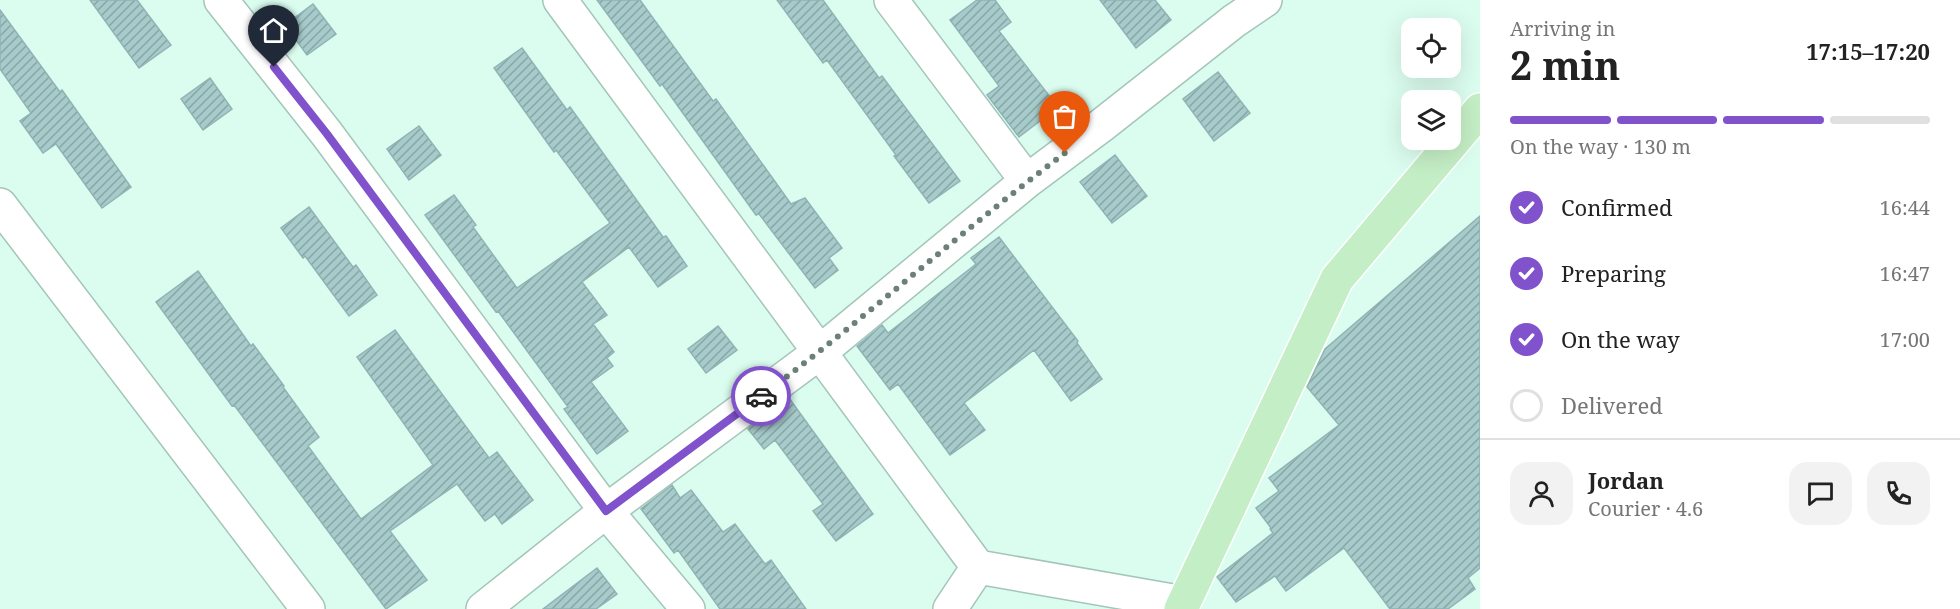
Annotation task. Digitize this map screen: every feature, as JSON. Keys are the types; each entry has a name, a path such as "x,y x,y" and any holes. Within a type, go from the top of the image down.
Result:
{"main road":[{"path":"1182,606 1337,279 1480,111"}],"street":[{"path":"220,0 327,134 606,511 688,609"},
{"path":"560,0 978,567 1182,606"},
{"path":"891,0 1027,181"},
{"path":"483,609 606,511 820,352 1027,181 1102,125 1226,10 1265,0"},
{"path":"0,205 308,609"},
{"path":"950,609 978,567"}],"building":[{"path":"90,0 137,0 171,45 139,68"},
{"path":"597,0 640,0 713,101 716,99 791,204 805,198 842,248 829,258 838,270 815,288 759,214 756,215 662,84 660,86"},
{"path":"777,0 823,0 879,78 882,76 960,181 929,203 827,60 823,63"},
{"path":"977,0 995,0 1011,22 999,31 1058,107 1019,137 987,95 999,86 950,20"},
{"path":"1100,0 1155,0 1171,20 1136,48"},
{"path":"313,4 336,34 307,55 285,25"},
{"path":"0,10 60,92 62,90 131,187 102,208 56,144 43,153 20,121 31,113 0,69"},
{"path":"522,48 567,110 570,107 663,237 666,236 687,266 658,287 629,247 582,282 607,315 593,324 614,352 607,358 613,366 591,382 628,431 597,454 564,409 568,407 425,215 454,195 476,225 473,227 517,288 610,223 556,150 554,152 494,68"},
{"path":"1218,72 1250,113 1214,141 1183,99"},
{"path":"210,78 232,109 203,130 181,99"},
{"path":"419,126 441,155 409,180 387,149"},
{"path":"1115,155 1147,196 1112,223 1080,182"},
{"path":"309,207 353,267 356,265 377,295 349,316 305,256 303,258 281,228"},
{"path":"1480,216 1480,568 1468,578 1475,589 1448,609 1390,609 1344,548 1286,591 1275,576 1236,602 1217,577 1273,533 1256,508 1279,491 1269,478 1339,425 1307,387 1325,349"},
{"path":"999,237 1078,341 1077,343 1102,379 1071,401 1034,350 964,403 985,430 950,455 898,384 890,390 857,346 882,325 888,333 976,264 971,258"},
{"path":"198,271 319,437 308,446 361,519 433,465 357,357 395,330 489,458 497,452 533,500 502,524 495,514 485,521 457,484 390,531 427,580 386,609 156,302"},
{"path":"718,326 737,350 706,373 688,349"},
{"path":"789,398 873,514 836,541 813,511 823,504 775,440 764,449 748,429"},
{"path":"672,485 680,498 691,490 723,532 735,524 765,564 771,560 806,609 720,609 678,550 674,553 641,509"},
{"path":"597,568 617,594 596,609 543,609"}],"way so far":[{"path":"761,396 820,352 1027,181 1065,153"}],"route":[{"path":"274,67 327,134 606,511 761,396"}]}
